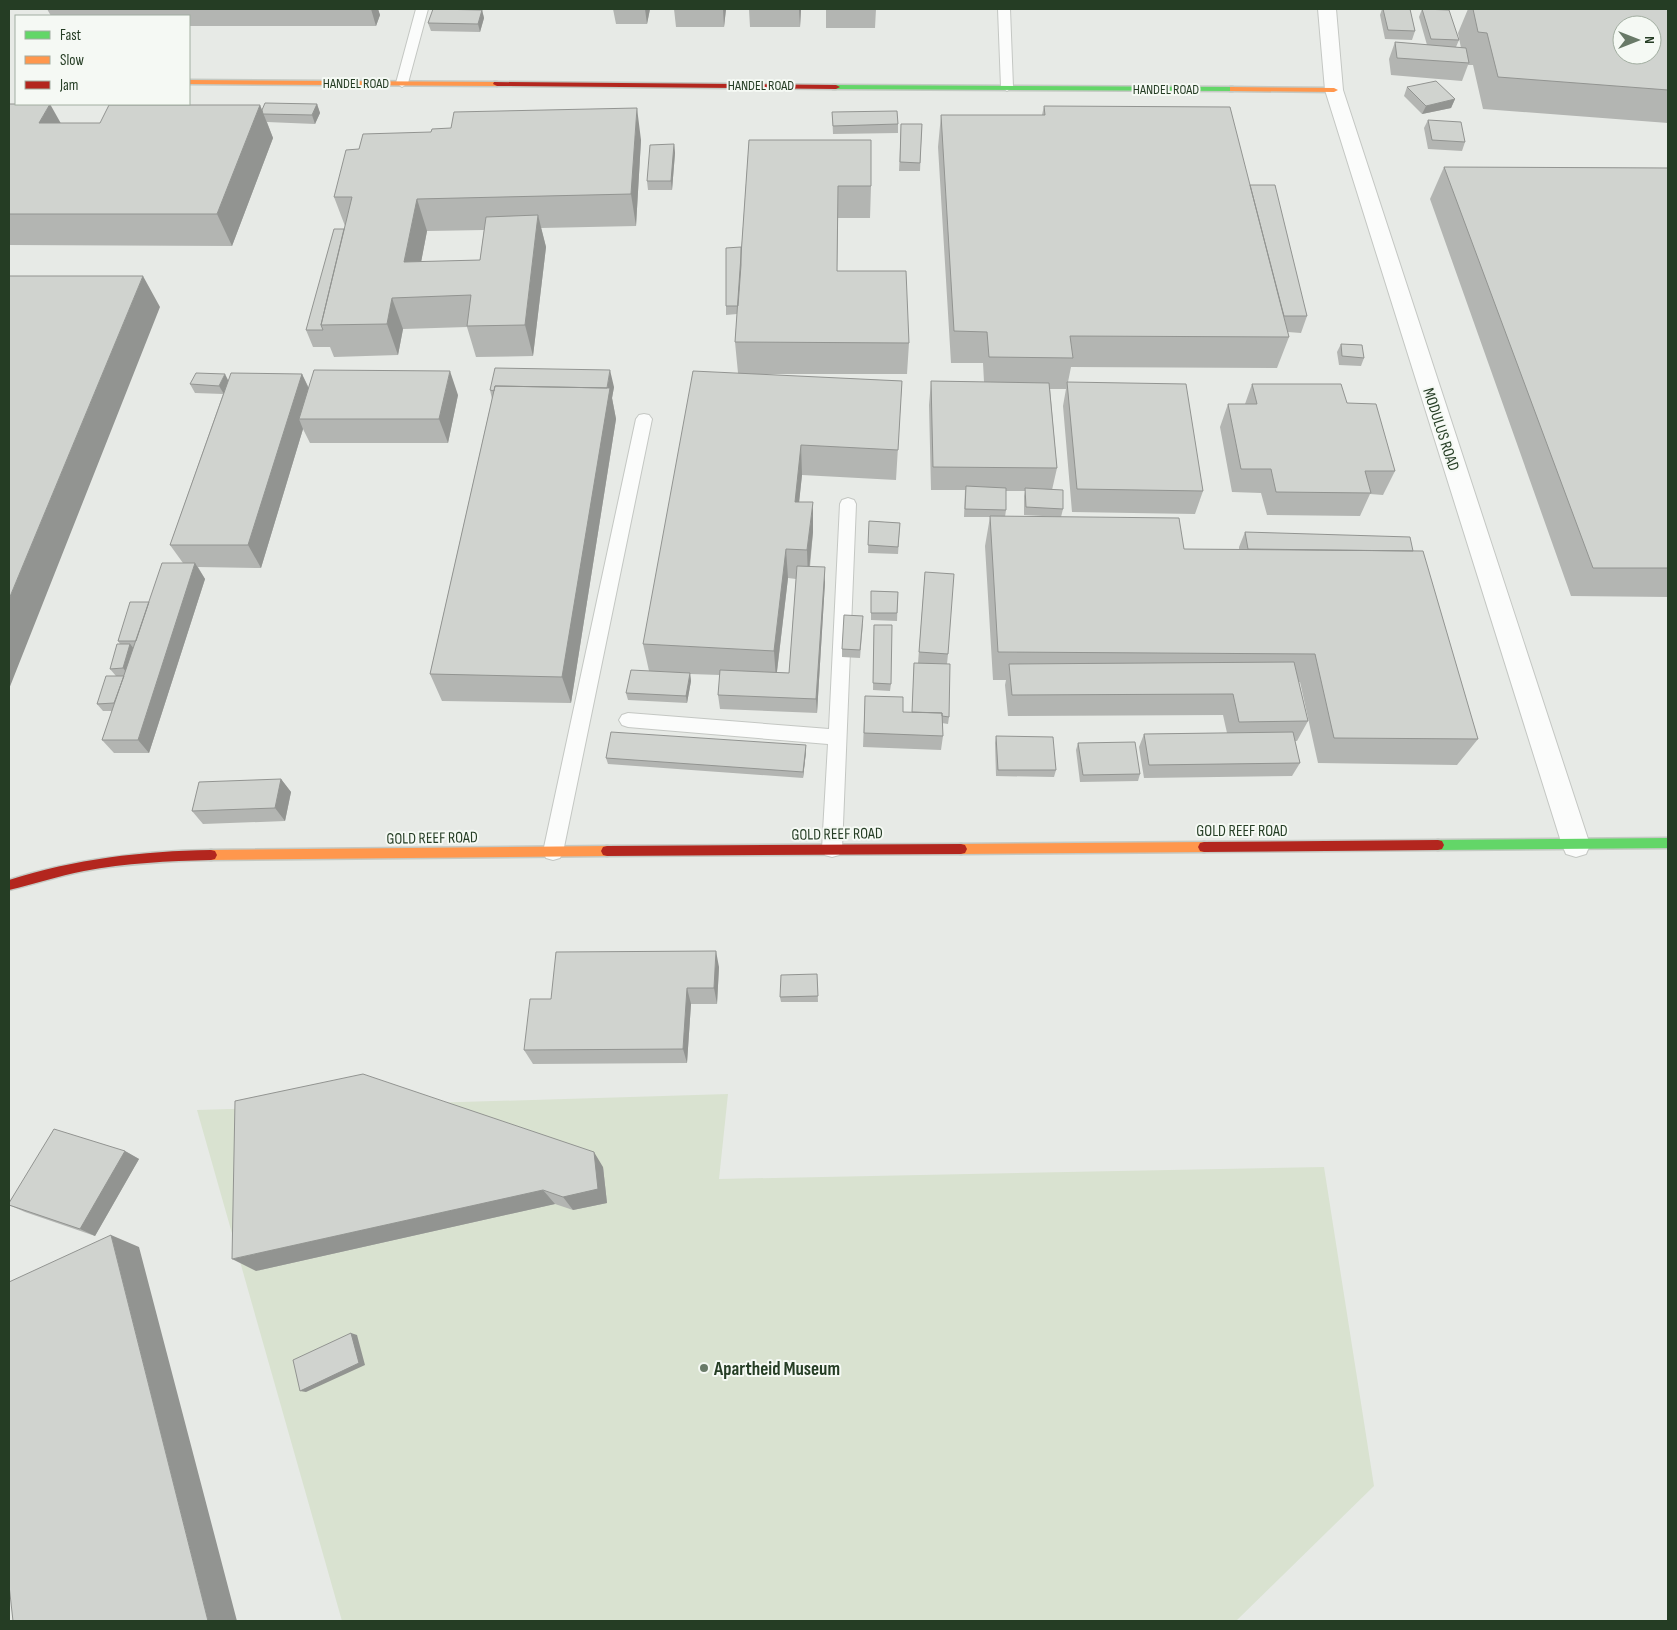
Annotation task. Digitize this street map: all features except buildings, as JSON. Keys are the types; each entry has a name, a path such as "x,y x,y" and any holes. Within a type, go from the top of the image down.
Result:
{"street":[{"name":"MODULUS ROAD","path":"1327,9 1334,90 1576,845"},
{"name":"HANDEL ROAD","path":"190,82 1334,90"},
{"name":"GOLD REEF ROAD","path":"9,885 74,866 118,858 165,855 1668,843"}],"lane":[{"path":"402,83 422,9"},
{"path":"1004,9 1007,87"},
{"path":"553,852 644,419"},
{"path":"832,850 848,504"},
{"path":"628,720 837,736"}],"green space":[{"path":"728,1094 719,1179 1324,1167 1374,1486 1236,1621 342,1621 197,1110"}],"traffic: fast":[{"path":"836,87 1233,89"},
{"path":"1438,845 1668,843"}],"traffic: slow":[{"path":"190,82 497,84"},
{"path":"1233,89 1334,90"},
{"path":"961,849 1204,847"},
{"path":"211,855 607,851"}],"traffic: jam":[{"path":"497,84 836,87"},
{"path":"1204,847 1438,845"},
{"path":"607,851 961,849"},
{"path":"9,885 59,871 109,862 185,855 211,855"}],"place":[{"name":"Apartheid Museum","path":"704,1368"}]}
